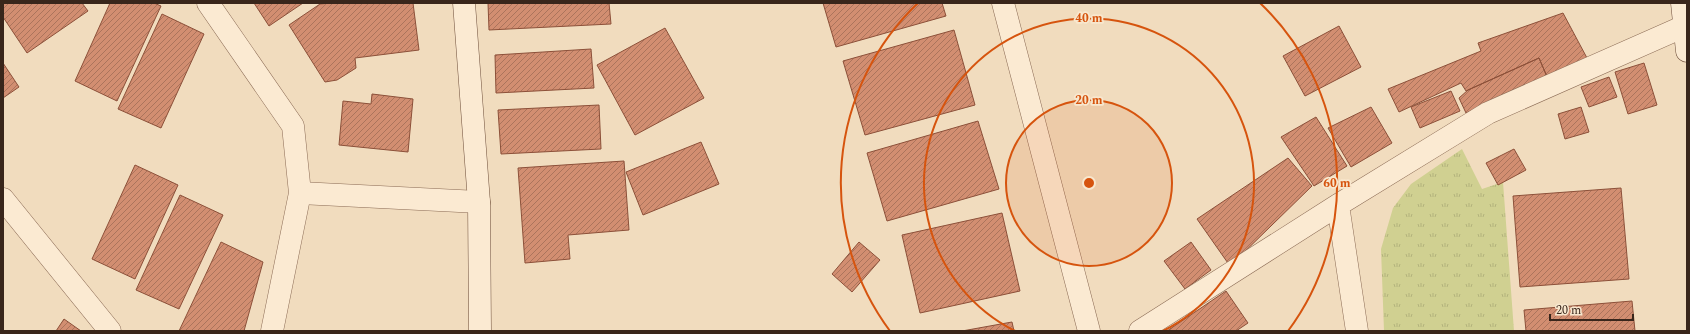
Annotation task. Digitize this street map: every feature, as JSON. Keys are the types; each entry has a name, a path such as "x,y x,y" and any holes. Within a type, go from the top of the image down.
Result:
{"street":[{"path":"208,3 293,126 300,193 272,331"},
{"path":"464,3 479,202 480,331"},
{"path":"1003,3 1089,331"},
{"path":"1682,3 1686,26 1687,51"},
{"path":"1140,331 1338,205 1488,113 1686,26"},
{"path":"300,193 479,202"},
{"path":"3,199 110,331"},
{"path":"1338,205 1357,331"}],"green space":[{"path":"1462,149 1482,189 1503,182 1514,331 1384,331 1381,249 1393,208 1411,184"}],"building":[{"path":"82,3 88,11 27,53 3,17 3,4"},
{"path":"110,3 154,3 161,6 117,101 75,81"},
{"path":"254,3 303,3 269,26"},
{"path":"413,3 419,50 355,58 356,68 337,80 325,82 289,25 320,4"},
{"path":"488,3 609,3 611,24 489,30"},
{"path":"823,3 942,3 946,16 836,47"},
{"path":"1563,13 1587,58 1548,79 1539,58 1466,91 1461,83 1399,112 1388,89 1481,51 1478,43"},
{"path":"162,14 204,34 161,128 118,109"},
{"path":"1339,26 1361,67 1305,96 1283,56"},
{"path":"665,28 704,98 635,135 597,65"},
{"path":"954,30 975,105 865,135 843,61"},
{"path":"591,49 594,88 496,93 495,55"},
{"path":"1539,58 1548,79 1466,113 1459,98 1468,90"},
{"path":"3,63 19,87 3,98"},
{"path":"1644,63 1657,105 1628,114 1615,72"},
{"path":"1609,77 1617,97 1589,107 1581,87"},
{"path":"1451,91 1460,111 1420,128 1411,107"},
{"path":"372,94 413,99 408,152 339,145 343,101 371,104"},
{"path":"599,105 601,149 501,154 498,110"},
{"path":"1371,107 1392,143 1351,167 1328,128"},
{"path":"1581,107 1589,132 1565,139 1558,114"},
{"path":"1316,117 1347,166 1314,186 1281,137"},
{"path":"978,121 999,189 887,221 867,153"},
{"path":"701,142 719,184 643,215 626,172"},
{"path":"1514,149 1526,170 1498,185 1486,163"},
{"path":"1288,158 1312,186 1230,266 1197,219"},
{"path":"624,161 629,230 568,235 570,259 525,263 518,168"},
{"path":"135,165 178,185 135,279 92,259"},
{"path":"1621,188 1629,279 1520,287 1513,196"},
{"path":"180,195 223,215 179,309 136,290"},
{"path":"1002,213 1020,291 920,313 902,235"},
{"path":"221,242 263,262 244,331 179,331"},
{"path":"859,242 880,260 852,292 832,274"},
{"path":"1191,242 1211,270 1185,289 1164,261"},
{"path":"1226,291 1248,323 1236,331 1167,331"},
{"path":"1632,301 1635,331 1526,331 1524,310"},
{"path":"64,319 81,331 56,331"},
{"path":"1012,322 1014,331 962,331"}]}
